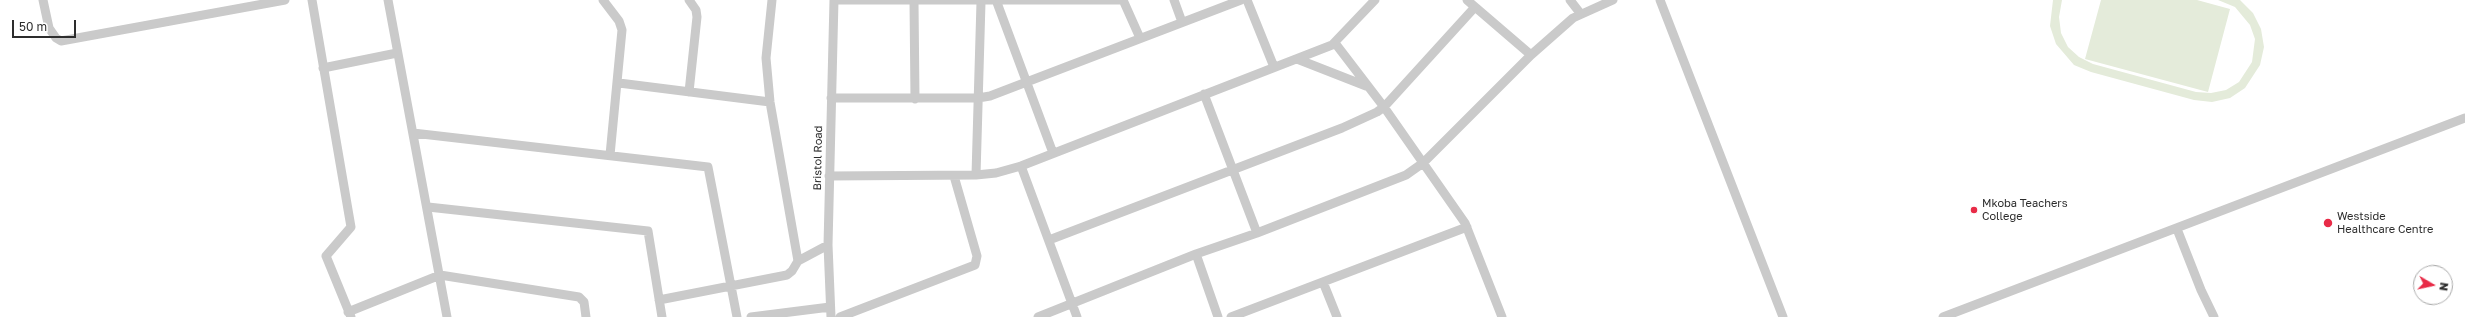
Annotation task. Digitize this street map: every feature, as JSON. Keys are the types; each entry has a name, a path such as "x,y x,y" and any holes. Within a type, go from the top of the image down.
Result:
{"street":[{"path":"43,0 47,23 56,38 61,41 285,0"},
{"path":"312,0 351,227 326,256 350,315 440,275 579,297 584,302 586,317"},
{"path":"388,0 397,53 428,207 447,317"},
{"path":"603,0 622,26 618,83 610,155"},
{"path":"689,0 696,10 697,17 689,92"},
{"path":"659,300 787,275 792,272 798,260 770,102 766,58 772,0"},
{"path":"834,0 981,2 1123,0 1140,38"},
{"name":"Bristol Road","path":"831,317 828,245 834,0"},
{"path":"1174,0 1182,22"},
{"path":"832,98 978,98 1027,83 1241,0"},
{"path":"1247,0 1274,68"},
{"path":"830,176 976,175 996,173 1021,166 1335,43 1375,0"},
{"path":"1467,0 1531,54"},
{"path":"1570,0 1580,14"},
{"path":"1038,317 1196,254 1257,233 1406,176 1423,163 1531,54 1580,14 1614,0"},
{"path":"1660,0 1783,317"},
{"path":"914,1 915,99"},
{"path":"996,1 1053,153"},
{"path":"976,175 981,2"},
{"path":"1049,240 1342,128 1384,107 1475,7"},
{"path":"1335,43 1384,107 1467,227 1502,317"},
{"path":"324,68 397,53"},
{"path":"1297,59 1368,86"},
{"path":"618,83 770,102"},
{"path":"1204,94 1257,233"},
{"path":"1944,317 2465,118"},
{"path":"413,133 709,167 737,317"},
{"path":"1021,166 1077,317"},
{"path":"840,317 975,265 977,256 954,176"},
{"path":"428,207 648,231 662,317"},
{"path":"1231,317 1467,227"},
{"path":"2177,229 2201,290 2214,317"},
{"path":"798,260 828,245"},
{"path":"1196,254 1218,317"},
{"path":"1324,282 1337,317"},
{"path":"751,317 830,307"}],"green space":[{"path":"2053,0 2062,0 2059,17 2061,33 2068,47 2079,57 2093,64 2196,92 2211,93 2226,90 2239,82 2252,62 2255,39 2250,25 2235,7 2218,0 2240,0 2253,13 2261,29 2264,47 2260,65 2245,88 2230,98 2212,102 2194,100 2091,72 2074,65 2056,44 2050,26"},
{"path":"2101,0 2197,0 2230,9 2208,92 2085,59"}],"place":[{"name":"Mkoba Teachers College","path":"1974,210"},
{"name":"Westside Healthcare Centre","path":"2328,223"}]}
